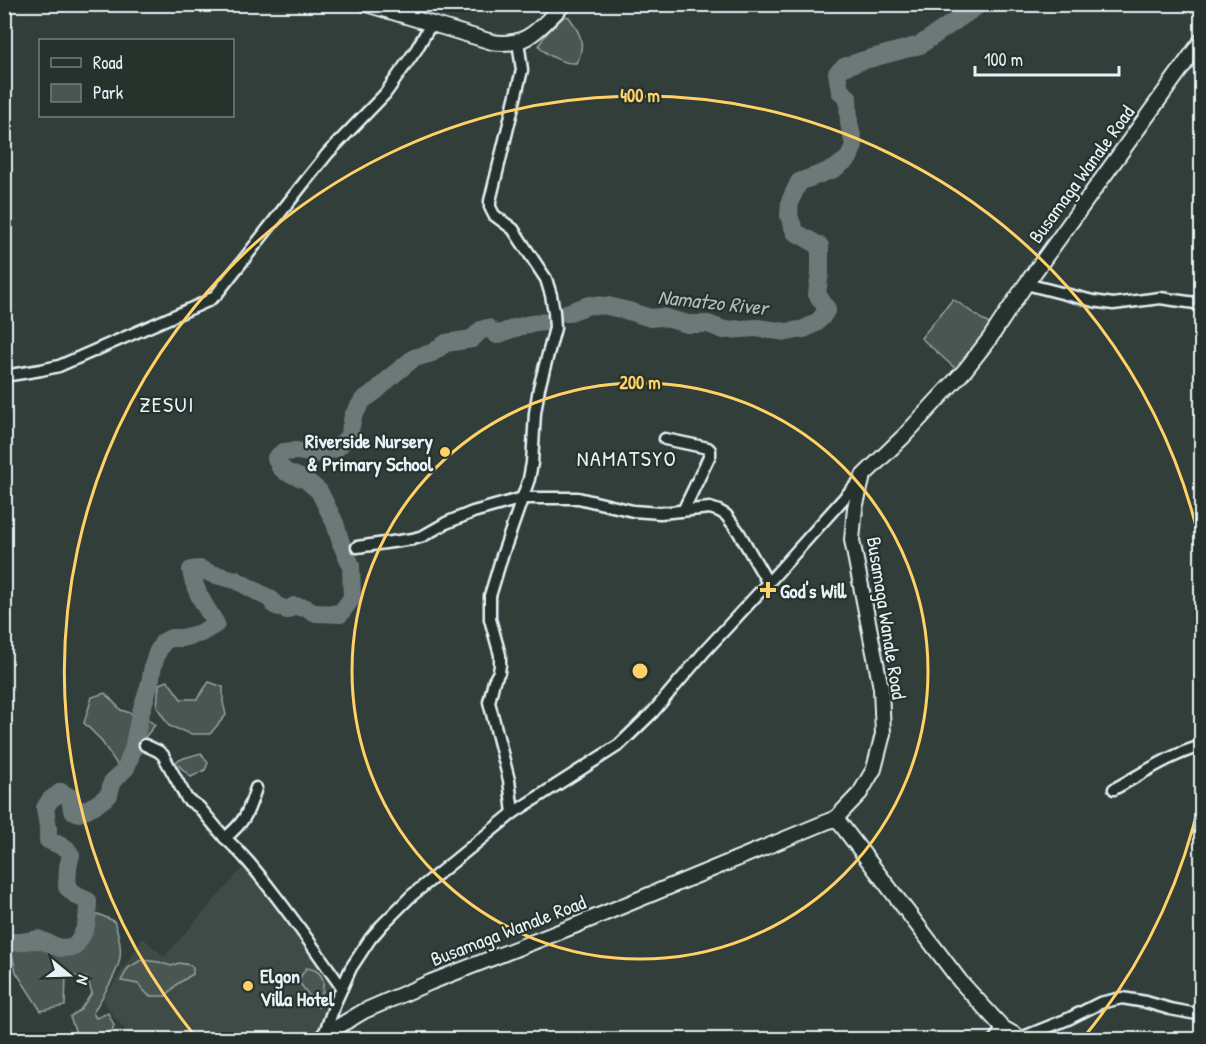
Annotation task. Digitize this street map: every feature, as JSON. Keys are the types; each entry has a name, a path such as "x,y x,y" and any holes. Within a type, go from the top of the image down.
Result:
{"street":[{"path":"366,4 492,42 511,43 525,39 564,4"},
{"path":"4,376 59,366 208,301 216,295 322,161 385,94 431,24"},
{"name":"Busamaga Wanale Road","path":"323,1037 364,1011 430,982 574,926 836,818 860,793 874,769 883,734 881,688 852,540 855,508 863,476 965,370 990,338 1026,284 1202,40"},
{"path":"511,43 522,70 490,207 494,215 513,230 549,285 555,328 539,388 529,479 490,596 490,619 500,656 500,665 489,702 507,771 513,813"},
{"path":"1026,284 1113,304 1160,298 1202,304"},
{"path":"665,439 710,450 710,455 683,511"},
{"path":"323,1037 342,988 359,955 382,925 411,896 513,813 618,745 653,712 863,476"},
{"path":"357,547 413,539 473,512 523,498 578,498 633,511 660,513 710,508 726,515 738,531 768,583"},
{"path":"145,745 163,755 187,799 199,807 269,887 342,988"},
{"path":"1114,789 1192,748 1202,746"},
{"path":"225,838 243,822 256,788"},
{"path":"836,818 999,1034 1023,1039 1100,1003 1122,998 1202,1015"}],"shaded area":[{"path":"248,862 339,989 318,1039 133,1039 103,1000 143,938 164,957"}],"green space":[{"path":"565,16 569,17 581,39 581,51 576,63 556,59 539,46 547,34"},
{"path":"953,299 993,327 957,370 921,338"},
{"path":"168,681 181,699 197,699 209,682 223,687 226,715 210,734 191,734 169,726 157,707 159,684"},
{"path":"105,693 121,710 146,718 155,725 142,741 133,762 118,766 100,739 84,723 92,697"},
{"path":"201,753 208,763 205,770 191,777 175,762 184,758"},
{"path":"98,914 114,921 120,952 114,975 93,1013 96,1018 108,1013 114,1025 112,1031 92,1036 76,1033 70,1017 80,1010 92,993 87,978 66,975 65,1006 41,1011 16,972 9,942 38,939 60,948 74,947 84,933 89,920"},
{"path":"141,960 171,966 179,963 190,965 193,968 193,974 177,984 166,996 149,996 138,984 121,981 128,968"},
{"path":"306,968 319,973 322,978 323,989 318,1007 298,981"}],"waterway":[{"name":"Namatzo River","path":"567,313 589,305 608,306 650,318 662,317 688,324 708,324 724,330 757,328 787,332 804,329 816,323 827,309 817,294 820,246 795,232 789,216 790,201 799,182 834,169 849,158 854,145 849,123 848,97 840,91 837,73 844,67 861,61 920,45 980,4"},
{"path":"4,939 9,942 38,939 60,948 74,947 82,936 87,920 88,901 77,896 67,887 71,855 66,848 48,840 45,808 50,800 61,792 70,797 72,810 79,813 109,795 112,782 126,768 133,749 153,666 163,642 171,638 182,638 201,633 216,624 204,605 191,570 200,569 236,580 272,600 274,605 287,610 294,606 316,613 340,614 352,598 351,565 335,523 319,491 306,480 286,472 280,467 276,458 283,452 297,451 314,454 337,448 349,436 353,416 363,400 414,358 432,353 446,343 472,339 481,330 488,328 497,335 523,326 549,322"}],"place":[{"name":"Riverside Nursery & Primary School","path":"445,452"},
{"name":"God's Will","path":"768,590"},
{"name":"Elgon Villa Hotel","path":"248,986"}],"district":[{"name":"ZESUI","path":"167,404"},
{"name":"NAMATSYO","path":"627,458"}]}
